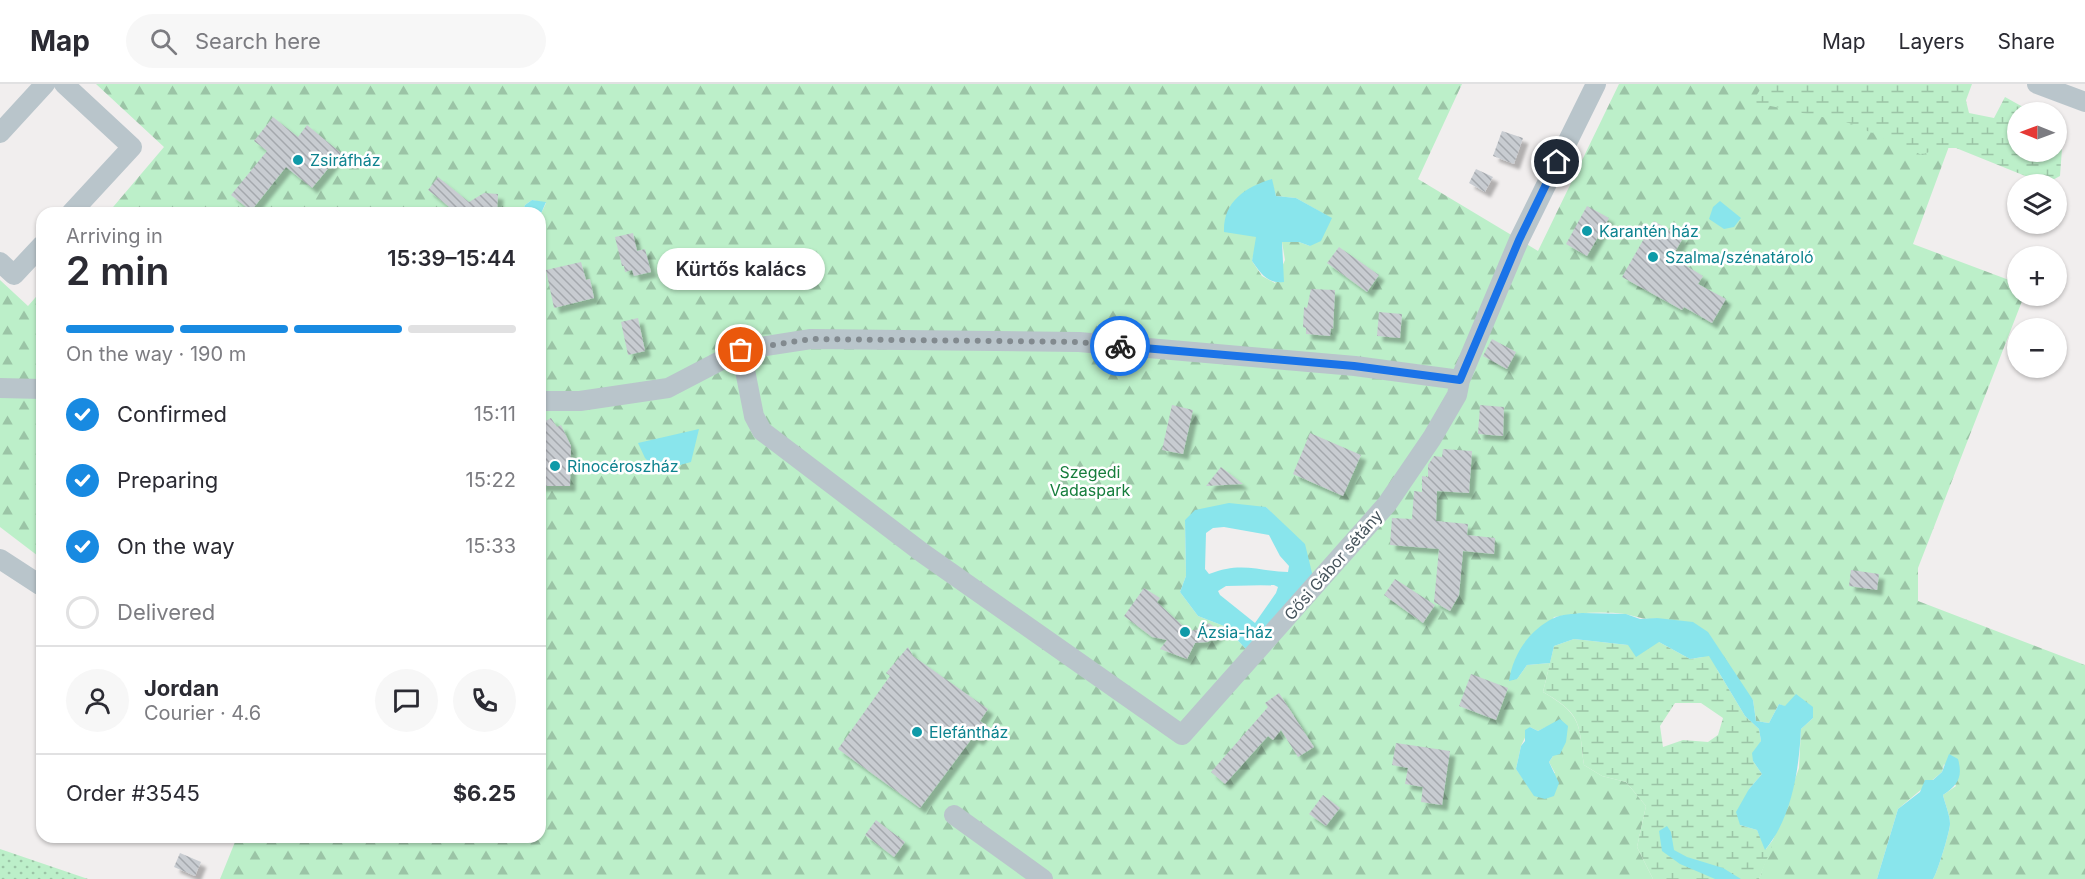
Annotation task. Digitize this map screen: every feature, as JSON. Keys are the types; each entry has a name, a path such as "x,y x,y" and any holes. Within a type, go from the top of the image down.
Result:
{"street":[{"path":"0,133 45,84"},
{"path":"64,84 132,147 77,207"},
{"name":"Gősi Gábor sétány","path":"741,350 754,416 762,431 924,554 1182,735 1387,504 1432,438 1457,395 1460,380 1519,240 1596,84"},
{"path":"2037,84 2085,102"},
{"path":"0,262 14,275 36,251"},
{"path":"546,401 580,401 668,388 741,350 811,339 1079,342 1354,366 1460,380"},
{"path":"0,388 36,389"},
{"path":"0,558 36,582"},
{"path":"954,814 1044,879"}],"green space":[{"name":"Szegedi Vadaspark","path":"96,84 1462,84 1418,179 1538,251 1619,84 1972,84 1913,244 2007,279 2007,306 2020,306 2015,318 2007,318 2007,340 1918,568 1918,601 2085,665 2085,879 1933,879 1950,824 1943,795 1956,786 1944,764 1942,772 1898,809 1877,879 1759,879 1799,768 1801,729 1813,718 1779,704 1769,723 1756,721 1753,700 1657,618 1645,619 1625,614 1598,613 1554,617 1517,679 1527,665 1550,663 1543,692 1565,707 1576,721 1584,765 1602,776 1626,782 1646,806 1637,847 1653,879 220,879 235,843 546,843 546,207 544,207 546,203 532,200 524,207 113,207 164,147","holes":["1271,179 1276,196 1296,198 1331,218 1310,246 1299,242 1282,242 1285,260 1275,283 1262,276 1252,261","1266,507 1283,525 1313,577 1247,650 1224,626 1198,616 1180,592 1186,576 1185,520","1530,727 1538,731 1546,727 1553,756 1549,762 1555,773 1525,781 1516,769 1521,746"]},
{"path":"1764,84 1962,84 1969,113 1994,118 2005,97 2014,102 2007,102 2007,162 2061,162 2060,174 2020,174 1956,148 1938,148 1922,155 1849,123 1752,102"},
{"path":"0,280 28,306 36,297 36,554 0,527"},
{"path":"1574,639 1628,645 1659,642 1690,659 1709,656 1745,716 1759,729 1761,741 1753,761 1762,774 1749,789 1740,825 1757,830 1766,849 1776,836 1759,879 1653,879 1637,847 1646,806 1626,782 1602,776 1584,765 1576,721 1565,707 1543,692 1554,646","holes":["1675,703 1701,703 1723,718 1718,735 1708,742 1683,740 1663,747 1660,726"]},
{"path":"0,849 88,879 0,879"}],"water":[{"path":"1272,179 1276,196 1296,198 1332,218 1321,241 1310,246 1299,242 1282,242 1284,282 1269,280 1252,261 1256,237 1224,232 1227,212 1238,197 1253,186"},
{"path":"532,200 546,202 544,207 524,207"},
{"path":"1720,201 1741,218 1734,227 1724,229 1709,219 1713,207"},
{"path":"699,429 691,462 658,471 645,458 638,443"},
{"path":"1229,503 1266,507 1305,544 1313,577 1247,650 1224,626 1198,616 1180,592 1186,576 1185,520 1195,510","holes":["1224,527 1269,535 1280,556 1289,566 1288,572 1240,567 1209,574 1205,569 1206,533 1213,528","1274,585 1278,587 1276,593 1255,623 1218,591 1226,586"]},
{"path":"1582,613 1626,614 1640,619 1657,618 1693,622 1708,632 1753,700 1756,721 1769,723 1779,704 1785,706 1796,694 1813,707 1813,718 1801,729 1796,776 1788,808 1782,823 1765,850 1757,830 1740,825 1736,812 1749,789 1762,774 1753,761 1752,753 1761,741 1759,729 1745,716 1709,656 1690,659 1659,642 1636,657 1628,645 1574,639 1554,646 1550,663 1527,665 1517,679 1509,681 1518,652 1537,629 1557,617"},
{"path":"1560,719 1568,726 1566,742 1560,754 1553,756 1549,762 1559,783 1554,796 1545,799 1534,796 1516,769 1521,746 1525,741 1525,730 1530,727 1538,731"},
{"path":"1949,754 1958,759 1960,771 1956,784 1943,795 1950,824 1933,879 1877,879 1898,809 1920,792 1925,780 1933,780 1942,772"},
{"path":"1667,826 1671,832 1674,850 1687,857 1723,868 1741,879 1715,879 1680,864 1662,851 1659,831"}],"building":[{"name":"Zsiráfház","path":"273,117 298,137 307,125 341,153 312,188 286,167 254,207 246,207 231,195 267,151 254,141"},
{"path":"1502,131 1523,138 1514,164 1493,156"},
{"path":"1476,169 1493,177 1485,192 1469,183"},
{"path":"438,177 469,202 484,193 498,194 497,207 449,207 428,190"},
{"name":"Karantén ház","path":"1587,206 1609,218 1587,256 1566,244"},
{"path":"1654,221 1683,238 1672,257 1703,276 1698,284 1726,299 1712,323 1684,307 1682,310 1622,277"},
{"path":"633,233 637,251 645,249 651,272 634,276 632,270 625,272 622,266 615,237"},
{"path":"1339,247 1379,275 1367,292 1327,263"},
{"path":"581,262 586,280 590,279 594,298 554,308 546,270"},
{"path":"1311,289 1335,290 1333,329 1331,328 1330,336 1306,334 1306,328 1303,327 1304,307 1307,308"},
{"path":"1379,312 1402,314 1400,338 1377,336"},
{"path":"638,318 645,351 628,355 621,322"},
{"path":"1492,339 1516,352 1507,369 1483,356"},
{"path":"1172,405 1193,410 1183,454 1162,450"},
{"path":"1480,405 1504,407 1503,436 1478,434"},
{"name":"Rinocéroszház","path":"551,418 557,427 561,425 571,446 570,486 546,486 546,421"},
{"path":"1310,433 1361,455 1343,496 1293,474"},
{"path":"1443,449 1472,451 1469,493 1437,491 1436,521 1468,524 1467,535 1495,538 1494,554 1463,551 1459,595 1450,611 1434,602 1439,549 1390,545 1392,518 1412,519 1414,491 1422,492 1422,476 1428,477 1428,465 1434,456 1442,457"},
{"path":"1221,467 1243,484 1206,486"},
{"path":"1851,570 1879,574 1877,590 1849,586"},
{"path":"1395,579 1435,605 1423,623 1384,595"},
{"name":"Ázsia-ház","path":"1144,588 1160,598 1157,602 1190,631 1200,629 1209,623 1221,632 1208,642 1195,643 1187,659 1160,649 1167,640 1152,637 1124,616"},
{"name":"Elefántház","path":"908,647 913,656 988,709 980,721 988,727 978,740 973,737 920,808 838,749 890,676 886,673"},
{"path":"1471,674 1508,688 1496,720 1459,706"},
{"path":"1279,693 1314,747 1298,757 1281,730 1273,740 1268,736 1225,784 1211,772 1268,707 1265,703"},
{"path":"1396,743 1450,751 1442,805 1421,802 1423,787 1405,784 1408,768 1392,765"},
{"path":"1323,795 1340,808 1326,826 1309,814"},
{"path":"876,820 905,842 894,857 865,835"},
{"path":"180,853 201,862 195,876 174,867"}],"way so far":[{"path":"741,350 811,339 1079,342 1120,346"}],"place":[{"name":"Zsiráfház","path":"298,160"},
{"name":"Karantén ház","path":"1587,231"},
{"name":"Szalma/szénatároló","path":"1653,257"},
{"name":"Kürtős kalács","path":"741,350"},
{"name":"Rinocéroszház","path":"555,466"},
{"name":"Ázsia-ház","path":"1185,632"},
{"name":"Elefántház","path":"917,732"}],"route":[{"path":"1120,346 1354,366 1436,375 1460,380 1519,240 1557,162"}]}
